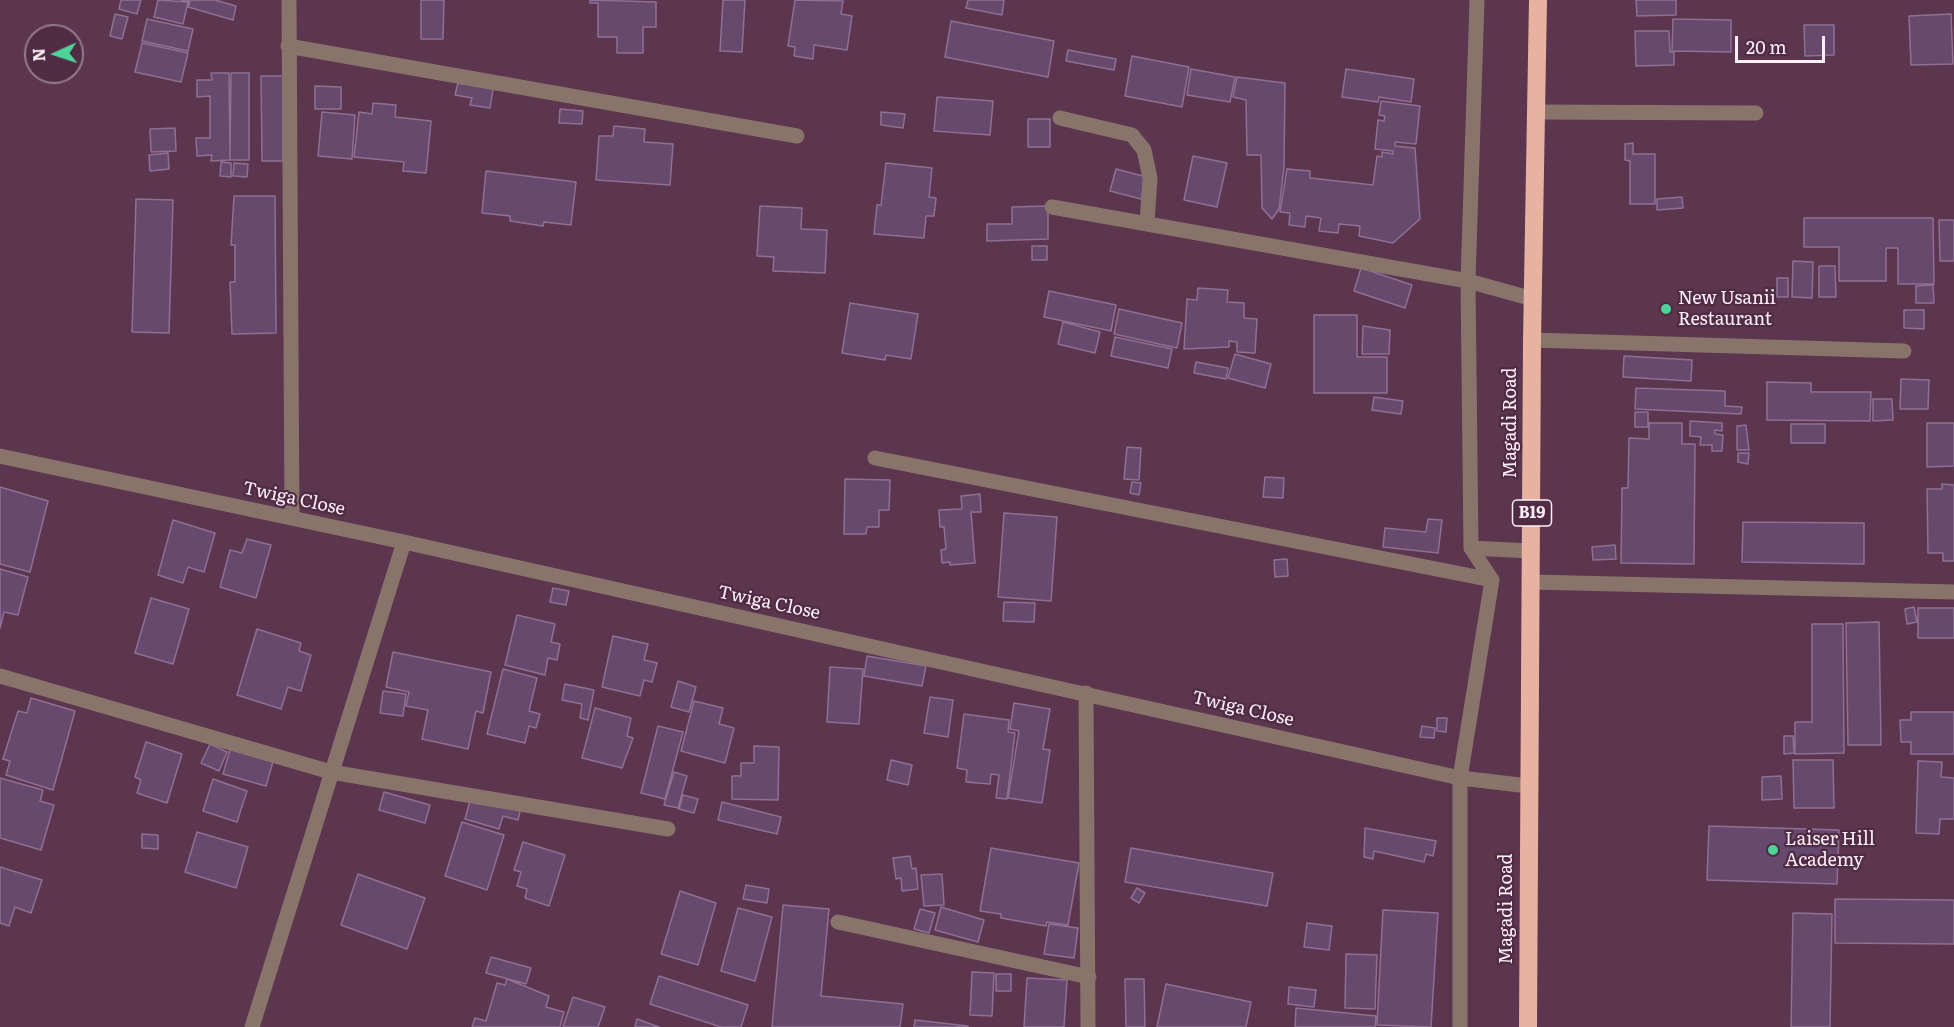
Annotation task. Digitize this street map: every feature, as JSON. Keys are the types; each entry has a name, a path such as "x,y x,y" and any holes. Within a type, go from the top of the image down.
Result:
{"highway":[{"name":"Magadi Road","path":"1528,1027 1532,340 1538,0"}],"street":[{"path":"289,0 292,518"},
{"path":"1460,1027 1460,778 1492,580 1471,548 1468,281 1477,0"},
{"path":"288,46 797,136"},
{"path":"1535,112 1756,113"},
{"path":"1059,118 1131,135 1144,150 1150,178 1147,223"},
{"path":"1052,207 1468,281 1533,299"},
{"path":"1532,340 1904,351"},
{"name":"Twiga Close","path":"0,456 404,542 1460,778 1529,786"},
{"path":"876,458 1492,580"},
{"path":"252,1027 404,542"},
{"path":"1471,548 1532,551"},
{"path":"1531,582 1954,592"},
{"path":"0,676 331,772 668,830"},
{"path":"1086,693 1088,1027"},
{"path":"838,922 1089,977"}],"building":[{"path":"121,0 141,0 137,14 119,9"},
{"path":"158,0 188,2 183,24 154,17"},
{"path":"181,0 215,0 236,6 233,20 188,7 190,2"},
{"path":"421,0 444,0 443,39 421,39"},
{"path":"590,0 656,2 656,27 643,27 643,53 617,53 617,37 598,37 598,3 590,3"},
{"path":"723,0 745,0 742,52 720,51"},
{"path":"795,0 843,1 841,14 852,16 847,50 814,45 813,59 794,56 795,47 788,46"},
{"path":"968,0 1004,0 1002,15 966,8"},
{"path":"1636,0 1676,0 1676,15 1637,16"},
{"path":"115,14 128,17 122,39 110,36"},
{"path":"1951,14 1953,64 1911,65 1909,16"},
{"path":"147,19 193,29 188,51 142,41"},
{"path":"1673,19 1731,20 1731,52 1672,51"},
{"path":"951,21 1054,41 1048,77 945,57"},
{"path":"1804,25 1834,25 1834,55 1805,56"},
{"path":"1635,31 1669,31 1670,52 1674,52 1674,65 1636,66"},
{"path":"142,43 188,53 181,82 135,72"},
{"path":"1068,50 1116,59 1114,70 1066,61"},
{"path":"1132,56 1189,67 1182,107 1125,96"},
{"path":"1191,69 1235,77 1230,102 1187,95"},
{"path":"1346,69 1414,79 1411,102 1379,97 1378,102 1342,97"},
{"path":"211,73 229,73 230,160 211,161 212,155 197,156 196,138 210,138 210,96 197,97 197,80 212,80"},
{"path":"231,73 249,73 249,160 230,160"},
{"path":"261,76 283,76 283,161 262,161"},
{"path":"1237,77 1285,83 1284,168 1279,209 1272,219 1262,208 1261,155 1247,155 1246,100 1233,97"},
{"path":"458,83 493,89 490,108 470,105 472,98 455,95"},
{"path":"315,86 341,87 341,109 315,109"},
{"path":"937,97 993,101 990,135 934,131"},
{"path":"1381,101 1420,106 1416,144 1395,142 1395,146 1415,148 1420,219 1393,243 1359,236 1360,226 1339,224 1338,233 1319,231 1321,218 1306,216 1305,227 1289,225 1290,213 1280,212 1287,169 1310,171 1310,178 1373,185 1377,156 1382,157 1382,152 1393,154 1393,151 1375,149 1378,120 1384,121 1385,116 1379,115"},
{"path":"373,103 396,105 395,117 431,121 426,173 403,171 404,162 354,157 359,112 372,114"},
{"path":"560,109 583,111 582,124 559,123"},
{"path":"322,112 355,115 352,159 318,156"},
{"path":"881,112 905,114 903,128 881,125"},
{"path":"1028,119 1050,119 1050,147 1028,147"},
{"path":"614,126 645,129 644,142 673,144 670,185 596,180 599,136 613,136"},
{"path":"175,128 176,151 151,152 150,129"},
{"path":"1633,143 1633,154 1655,154 1655,204 1630,204 1630,161 1625,160 1625,144"},
{"path":"168,153 169,169 150,171 149,155"},
{"path":"1193,156 1227,163 1217,207 1184,200"},
{"path":"221,162 231,163 231,177 220,176"},
{"path":"234,163 248,164 247,177 233,176"},
{"path":"886,163 932,168 929,197 936,198 934,216 926,216 924,238 874,234 877,205 881,205"},
{"path":"1116,169 1147,177 1141,199 1110,191"},
{"path":"486,171 576,182 571,225 544,222 543,226 510,221 510,216 482,213"},
{"path":"234,196 275,196 276,333 232,334 230,282 235,282 235,245 231,245"},
{"path":"1682,197 1683,208 1657,210 1657,199"},
{"path":"136,199 173,200 169,333 132,332"},
{"path":"760,206 802,208 801,229 827,230 825,273 773,271 774,257 757,256"},
{"path":"1048,206 1048,239 987,241 987,224 1012,224 1012,207"},
{"path":"1804,218 1933,218 1934,284 1898,284 1898,248 1886,248 1886,281 1839,281 1839,247 1804,247"},
{"path":"1939,220 1954,220 1954,261 1940,261"},
{"path":"1032,246 1047,246 1047,260 1032,260"},
{"path":"1793,261 1813,262 1812,298 1792,297"},
{"path":"1819,266 1835,266 1836,297 1819,297"},
{"path":"1361,268 1412,285 1405,308 1354,291"},
{"path":"1777,278 1788,278 1788,297 1777,297"},
{"path":"1933,285 1934,303 1916,303 1916,286"},
{"path":"1198,288 1228,290 1227,302 1244,303 1244,318 1257,319 1255,353 1237,352 1237,342 1229,341 1229,347 1184,349 1187,299 1197,300"},
{"path":"1049,291 1116,305 1111,331 1044,317"},
{"path":"850,303 918,314 911,359 886,355 885,360 842,353"},
{"path":"1119,309 1182,323 1177,348 1114,334"},
{"path":"1904,310 1924,310 1924,329 1904,328"},
{"path":"1314,315 1357,315 1357,357 1387,357 1387,393 1314,393"},
{"path":"1063,322 1100,332 1095,353 1058,344"},
{"path":"1363,326 1390,330 1389,354 1362,354"},
{"path":"1115,337 1172,349 1168,368 1111,356"},
{"path":"1235,354 1271,364 1265,388 1228,378"},
{"path":"1624,356 1692,360 1691,381 1623,377"},
{"path":"1196,362 1228,368 1226,379 1194,373"},
{"path":"1901,379 1929,380 1928,409 1900,409"},
{"path":"1767,382 1811,383 1811,392 1871,392 1870,421 1767,420"},
{"path":"1636,388 1725,391 1725,406 1742,407 1741,414 1635,409"},
{"path":"1374,397 1403,401 1401,414 1372,410"},
{"path":"1873,399 1892,399 1893,420 1873,421"},
{"path":"1635,412 1648,412 1648,427 1635,427"},
{"path":"1690,421 1722,423 1722,431 1715,430 1715,434 1723,435 1722,451 1712,451 1712,445 1700,445 1701,437 1690,436"},
{"path":"1649,423 1682,423 1682,444 1695,444 1694,564 1621,563 1622,488 1628,488 1629,438 1649,439"},
{"path":"1927,423 1954,423 1954,466 1927,467"},
{"path":"1791,424 1825,424 1825,443 1791,443"},
{"path":"1746,425 1749,450 1737,450 1737,426"},
{"path":"1127,447 1141,448 1139,480 1124,479"},
{"path":"1738,453 1749,453 1748,464 1738,462"},
{"path":"1265,477 1284,478 1283,498 1263,497"},
{"path":"845,479 890,480 889,510 879,510 879,527 867,527 866,534 844,534"},
{"path":"1132,482 1141,483 1139,495 1130,493"},
{"path":"1942,484 1954,485 1954,561 1943,561 1943,553 1928,553 1927,489 1942,489"},
{"path":"0,487 48,501 30,572 0,564"},
{"path":"980,494 981,512 971,512 975,563 950,565 950,562 942,563 941,550 946,549 944,527 940,527 939,510 962,509 961,496"},
{"path":"1004,513 1057,517 1051,601 998,597"},
{"path":"1428,519 1442,520 1438,553 1383,547 1385,528 1426,532"},
{"path":"173,520 215,533 204,572 188,567 183,583 158,575"},
{"path":"1743,522 1864,523 1864,564 1742,562"},
{"path":"247,539 271,545 256,598 220,587 230,550 242,553"},
{"path":"1615,545 1616,559 1593,560 1592,547"},
{"path":"1287,559 1288,576 1275,577 1274,560"},
{"path":"0,569 28,577 18,615 4,612 0,628"},
{"path":"553,588 569,591 566,605 550,602"},
{"path":"151,598 189,609 173,664 135,653"},
{"path":"1004,602 1035,603 1034,622 1003,621"},
{"path":"1914,607 1917,622 1907,624 1905,609"},
{"path":"1918,608 1954,608 1954,638 1918,638"},
{"path":"517,615 555,624 551,642 560,644 557,660 548,658 545,675 505,665"},
{"path":"1879,622 1881,745 1848,745 1846,623"},
{"path":"1812,624 1843,624 1844,753 1795,754 1795,722 1812,722"},
{"path":"257,629 301,643 299,651 311,655 301,691 288,687 281,709 237,695"},
{"path":"613,636 648,644 644,660 657,663 652,682 644,680 640,696 602,687"},
{"path":"393,652 491,672 483,713 476,711 468,749 422,739 428,710 406,706 409,692 386,687"},
{"path":"867,656 926,666 922,686 864,676"},
{"path":"830,667 863,669 859,724 827,722"},
{"path":"503,669 537,678 529,711 540,714 536,728 529,726 525,743 487,734"},
{"path":"678,681 696,687 689,712 671,707"},
{"path":"565,684 594,690 588,720 580,718 582,704 562,700"},
{"path":"383,691 406,694 403,716 380,713"},
{"path":"930,697 953,700 948,737 924,733"},
{"path":"31,698 75,711 53,790 6,775 10,761 3,759 18,711 27,713"},
{"path":"694,701 723,708 719,724 734,728 725,763 681,751"},
{"path":"1014,703 1050,709 1043,749 1050,750 1042,803 1008,798 1019,731 1010,729"},
{"path":"595,708 631,718 627,736 633,738 622,768 582,758"},
{"path":"1911,712 1954,712 1954,754 1911,754 1911,742 1901,742 1900,720 1911,720"},
{"path":"964,714 1009,720 1008,732 1015,733 1007,799 996,798 999,775 991,774 990,784 966,782 967,770 957,768"},
{"path":"1437,718 1447,718 1446,732 1437,731"},
{"path":"658,726 683,732 665,799 641,793"},
{"path":"1422,726 1435,728 1434,738 1420,737"},
{"path":"1784,736 1793,736 1794,753 1784,754"},
{"path":"146,742 182,754 167,803 137,793 141,780 135,777"},
{"path":"210,744 227,752 219,771 201,763"},
{"path":"231,746 274,758 266,786 223,774"},
{"path":"754,746 779,747 778,800 732,799 732,776 741,776 741,763 754,763"},
{"path":"891,760 912,765 908,785 887,780"},
{"path":"1793,760 1833,760 1834,808 1794,808"},
{"path":"1918,761 1942,762 1941,777 1954,778 1954,819 1940,819 1939,834 1916,833"},
{"path":"674,772 687,776 678,808 664,805"},
{"path":"1781,776 1782,799 1762,800 1762,777"},
{"path":"0,778 43,790 40,801 54,805 41,850 0,838"},
{"path":"213,779 247,791 237,822 203,811"},
{"path":"384,792 430,805 425,823 379,810"},
{"path":"683,795 698,799 694,813 679,809"},
{"path":"471,797 520,811 518,820 503,816 499,829 465,819"},
{"path":"722,802 781,817 777,834 718,820"},
{"path":"462,822 504,835 487,890 445,876"},
{"path":"1709,826 1839,830 1837,884 1707,880"},
{"path":"1365,828 1436,841 1433,856 1426,854 1424,862 1374,851 1373,859 1364,857"},
{"path":"197,832 248,847 236,888 185,872"},
{"path":"142,834 158,835 158,849 142,848"},
{"path":"523,842 565,855 549,906 525,898 527,889 517,886 521,872 514,870"},
{"path":"991,848 1079,863 1068,925 1047,922 1046,926 1001,918 1001,914 980,911"},
{"path":"1131,848 1273,873 1267,906 1125,882"},
{"path":"910,856 912,869 916,868 918,889 902,891 901,878 896,879 893,858"},
{"path":"0,867 42,880 31,913 15,907 9,926 0,923"},
{"path":"358,874 425,898 407,949 341,925"},
{"path":"942,874 944,905 924,906 921,875"},
{"path":"746,885 769,889 767,903 743,899"},
{"path":"1137,888 1145,893 1139,903 1131,898"},
{"path":"680,891 716,903 698,965 661,954"},
{"path":"1835,899 1954,900 1954,944 1835,943"},
{"path":"783,905 829,909 821,996 903,1004 900,1027 772,1027"},
{"path":"941,907 984,920 978,942 935,930"},
{"path":"738,908 772,917 755,981 721,971"},
{"path":"920,909 935,913 929,933 914,929"},
{"path":"1383,910 1438,913 1431,1027 1377,1025"},
{"path":"1793,913 1832,914 1830,1027 1791,1027"},
{"path":"1307,923 1332,926 1329,950 1304,947"},
{"path":"1049,924 1078,928 1074,958 1044,954"},
{"path":"1346,954 1377,955 1375,1009 1345,1008"},
{"path":"491,957 531,968 526,984 486,973"},
{"path":"972,972 994,973 992,1016 970,1015"},
{"path":"996,974 1011,974 1011,991 996,991"},
{"path":"659,976 748,1005 741,1027 721,1027 650,1004"},
{"path":"1027,978 1067,980 1064,1027 1024,1027"},
{"path":"507,979 549,996 546,1007 564,1012 560,1027 472,1027 475,1018 486,1021 497,983 505,985"},
{"path":"1125,979 1144,979 1145,1027 1126,1027"},
{"path":"1166,984 1251,1002 1246,1027 1157,1027"},
{"path":"1289,987 1316,990 1314,1007 1288,1004"},
{"path":"573,997 605,1007 598,1027 563,1027"},
{"path":"1296,1008 1376,1016 1375,1027 1295,1027"},
{"path":"637,1019 659,1027 635,1027"},
{"path":"915,1020 968,1026 968,1027 914,1027"}],"place":[{"name":"New Usanii Restaurant","path":"1666,309"},
{"name":"Laiser Hill Academy","path":"1773,850"}]}
